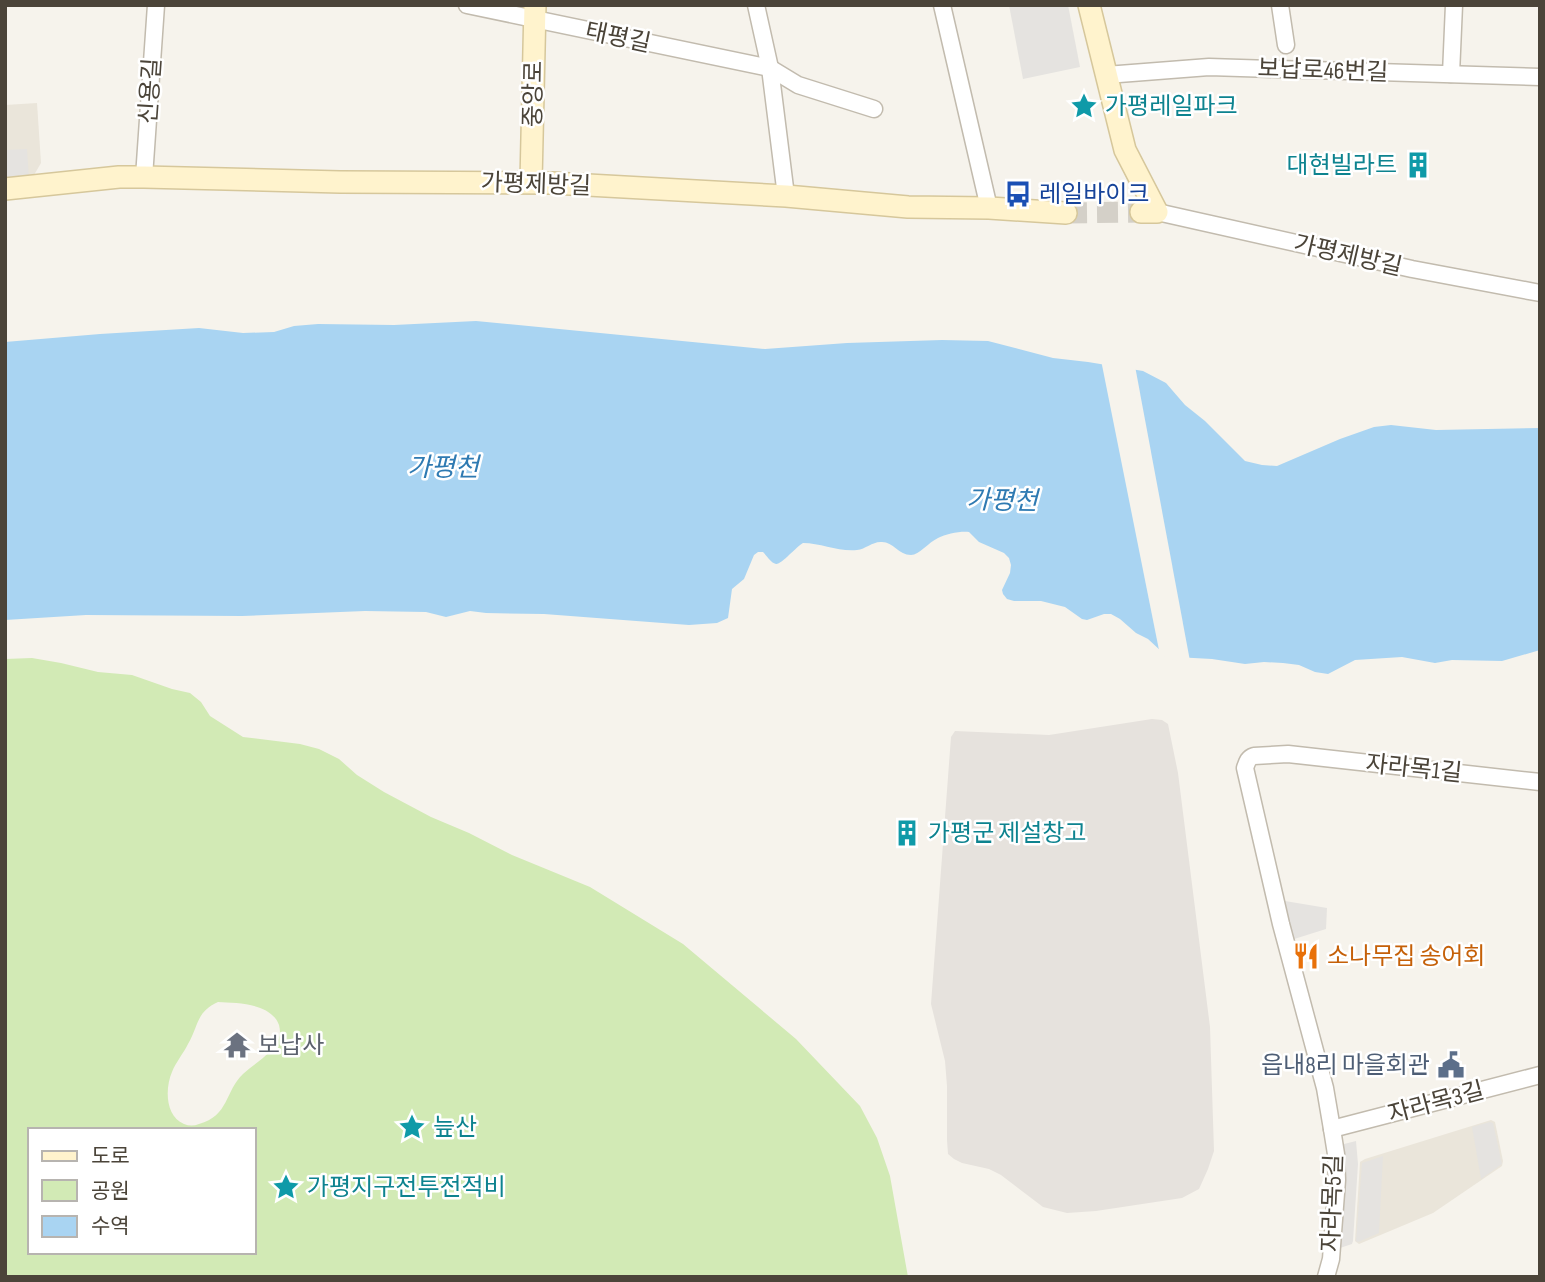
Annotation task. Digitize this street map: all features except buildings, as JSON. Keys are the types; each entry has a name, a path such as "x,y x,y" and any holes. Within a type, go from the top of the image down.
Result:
{"street":[{"name":"신용길","path":"144,177 156,5"},
{"name":"태평길","path":"467,5 535,12 645,43 770,68 798,85 874,109"},
{"path":"756,5 770,68 786,196"},
{"path":"942,5 989,208"},
{"name":"가평제방길","path":"1089,5 1125,150 1149,212 1412,269 1540,293"},
{"path":"1280,5 1286,45"},
{"path":"1451,74 1454,5"},
{"name":"중앙로","path":"531,183 535,12"},
{"name":"보납로46번길","path":"1106,75 1209,67 1540,78"},
{"name":"가평제방길","path":"5,189 119,177 531,183 786,196 908,207 1066,213"},
{"name":"자라목1길","path":"1332,1129 1325,1088 1280,924 1245,768 1250,758 1288,754 1540,782"},
{"name":"자라목3길","path":"1332,1129 1540,1075"},
{"name":"자라목5길","path":"1326,1277 1331,1259 1337,1180 1332,1129"}],"shaded area":[{"path":"1009,5 1068,5 1080,67 1023,79"},
{"path":"37,103 41,163 31,180 5,182 5,105"},
{"path":"27,149 29,178 5,179 5,150"},
{"path":"1152,719 1168,724 1178,773 1210,1027 1214,1151 1199,1189 1182,1198 1067,1213 1043,1207 1001,1175 989,1169 962,1163 948,1154 945,1061 931,1004 951,737 955,731 1049,735"},
{"path":"1283,902 1327,908 1326,929 1291,940"},
{"path":"1491,1120 1495,1122 1502,1166 1433,1213 1359,1244 1355,1241 1360,1162"},
{"path":"1493,1123 1502,1164 1481,1179 1472,1127"},
{"path":"1356,1141 1358,1164 1353,1241 1352,1244 1340,1248 1343,1145"},
{"path":"1383,1156 1379,1233 1358,1242 1362,1163"}],"green space":[{"path":"32,658 98,672 132,675 190,693 201,702 210,716 243,737 319,749 339,759 357,775 384,792 512,855 590,887 683,944 796,1039 860,1106 877,1138 890,1176 908,1277 5,1277 5,659","holes":["218,1002 235,1003 269,1012 279,1025 280,1036 268,1053 237,1081 216,1115 197,1125 186,1125 173,1115 168,1101 170,1078 174,1068 206,1010"]}],"water":[{"name":"가평천","path":"476,321 765,349 847,343 988,341 1053,358 1143,371 1166,383 1185,405 1245,461 1262,465 1277,466 1374,427 1391,425 1436,430 1540,428 1540,650 1502,661 1452,660 1435,663 1402,657 1355,660 1328,674 1283,663 1245,664 1175,657 1162,652 1111,614 1087,620 1065,607 1041,601 1007,599 1002,590 1010,573 1009,558 979,542 969,532 941,537 911,555 882,542 850,550 803,543 776,564 763,552 758,552 754,555 744,579 732,589 728,618 717,623 689,625 470,611 446,617 426,612 365,611 242,616 86,615 5,620 5,342 199,328 243,333 274,332 294,326 318,324 394,325"}],"pier":[{"path":"1101,360 1135,366 1190,661 1174,660 1160,655"}],"tunnel":[{"path":"1066,213 1141,212"}],"place":[{"name":"가평레일파크","path":"1084,106"},
{"name":"대현빌라트","path":"1418,165"},
{"name":"레일바이크","path":"1018,194"},
{"name":"가평군 제설창고","path":"907,833"},
{"name":"소나무집 송어회","path":"1306,956"},
{"name":"보납사","path":"237,1045"},
{"name":"읍내8리 마을회관","path":"1451,1065"},
{"name":"늪산","path":"412,1127"},
{"name":"가평지구전투전적비","path":"286,1187"}]}
